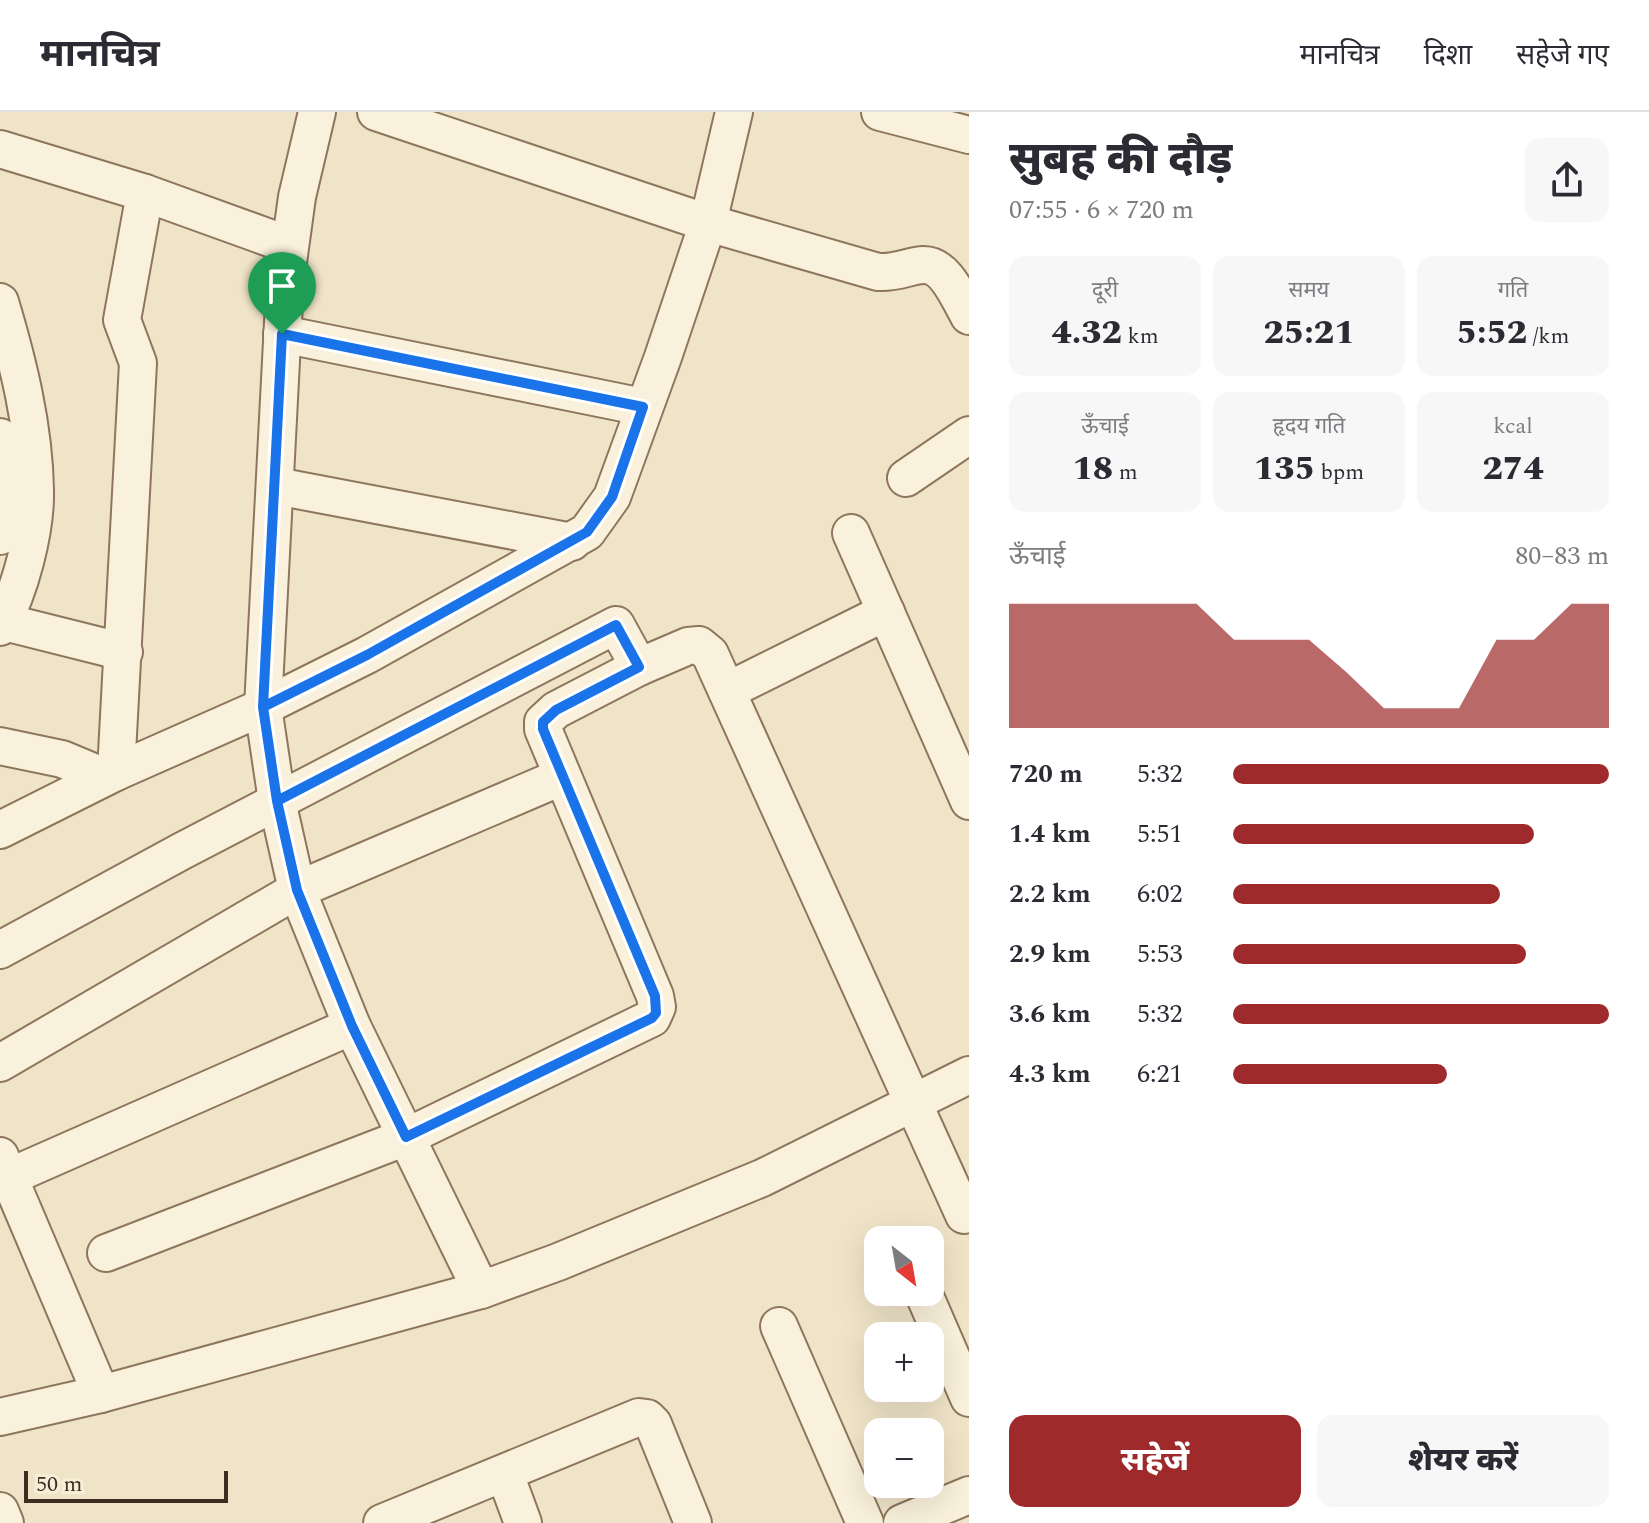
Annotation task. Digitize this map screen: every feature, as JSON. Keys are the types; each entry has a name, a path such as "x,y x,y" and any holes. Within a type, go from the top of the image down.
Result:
{"street":[{"path":"317,112 289,245 263,707 277,801 297,890 352,1026 481,1290"},
{"path":"376,112 708,223 878,272 892,273 922,265 934,267 945,278 969,316"},
{"path":"0,830 111,774 263,707 367,655 587,532 612,497 663,357 708,223 734,112"},
{"path":"880,112 969,135"},
{"path":"0,149 145,193 289,245"},
{"path":"111,774 124,652 138,363 122,320 145,193"},
{"path":"0,302 24,394 15,489 0,536"},
{"path":"282,334 643,407"},
{"path":"0,437 28,543 17,585 1,623 124,652"},
{"path":"906,478 967,440"},
{"path":"276,486 572,542"},
{"path":"851,533 969,801"},
{"path":"727,691 886,612"},
{"path":"0,950 277,801 616,625 639,667"},
{"path":"106,1253 406,1137 652,1018 656,1013 655,996 561,777 543,722 556,710 639,667 688,646 699,645 710,654 964,1215"},
{"path":"0,746 62,759 111,774"},
{"path":"0,1063 297,890 561,777"},
{"path":"101,1394 4,1167 352,1026"},
{"path":"0,1417 101,1394 481,1290 558,1262 762,1178 969,1075"},
{"path":"929,1306 969,1398"},
{"path":"779,1326 865,1523"},
{"path":"382,1523 639,1417 647,1418 656,1431 693,1523"},
{"path":"505,1474 523,1523"},
{"path":"902,1523 969,1495"},
{"path":"0,1511 5,1523"}],"route":[{"path":"282,334 263,707 277,801 297,890 352,1026 406,1137 652,1018 656,1013 655,996 543,729 543,722 556,710 639,667 616,625 277,801 263,707 367,655 587,532 612,497 643,407 282,334"}]}
